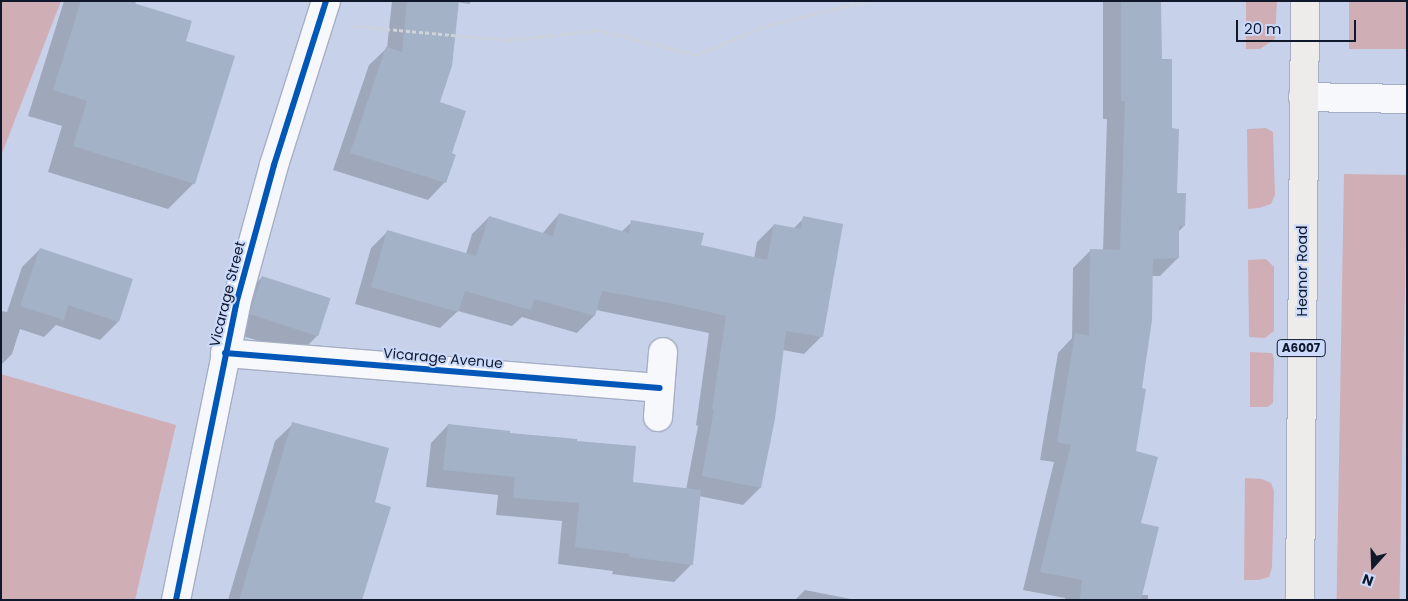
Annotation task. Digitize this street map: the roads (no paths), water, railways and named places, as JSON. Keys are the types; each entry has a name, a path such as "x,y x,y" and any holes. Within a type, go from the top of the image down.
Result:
{"main road":[{"name":"Heanor Road","path":"1300,600 1304,1"}],"street":[{"name":"Vicarage Street","path":"176,600 225,353 274,165 322,12"},
{"path":"1303,97 1407,99"},
{"path":"658,417 663,352"},
{"name":"Vicarage Avenue","path":"225,353 660,388"}]}
